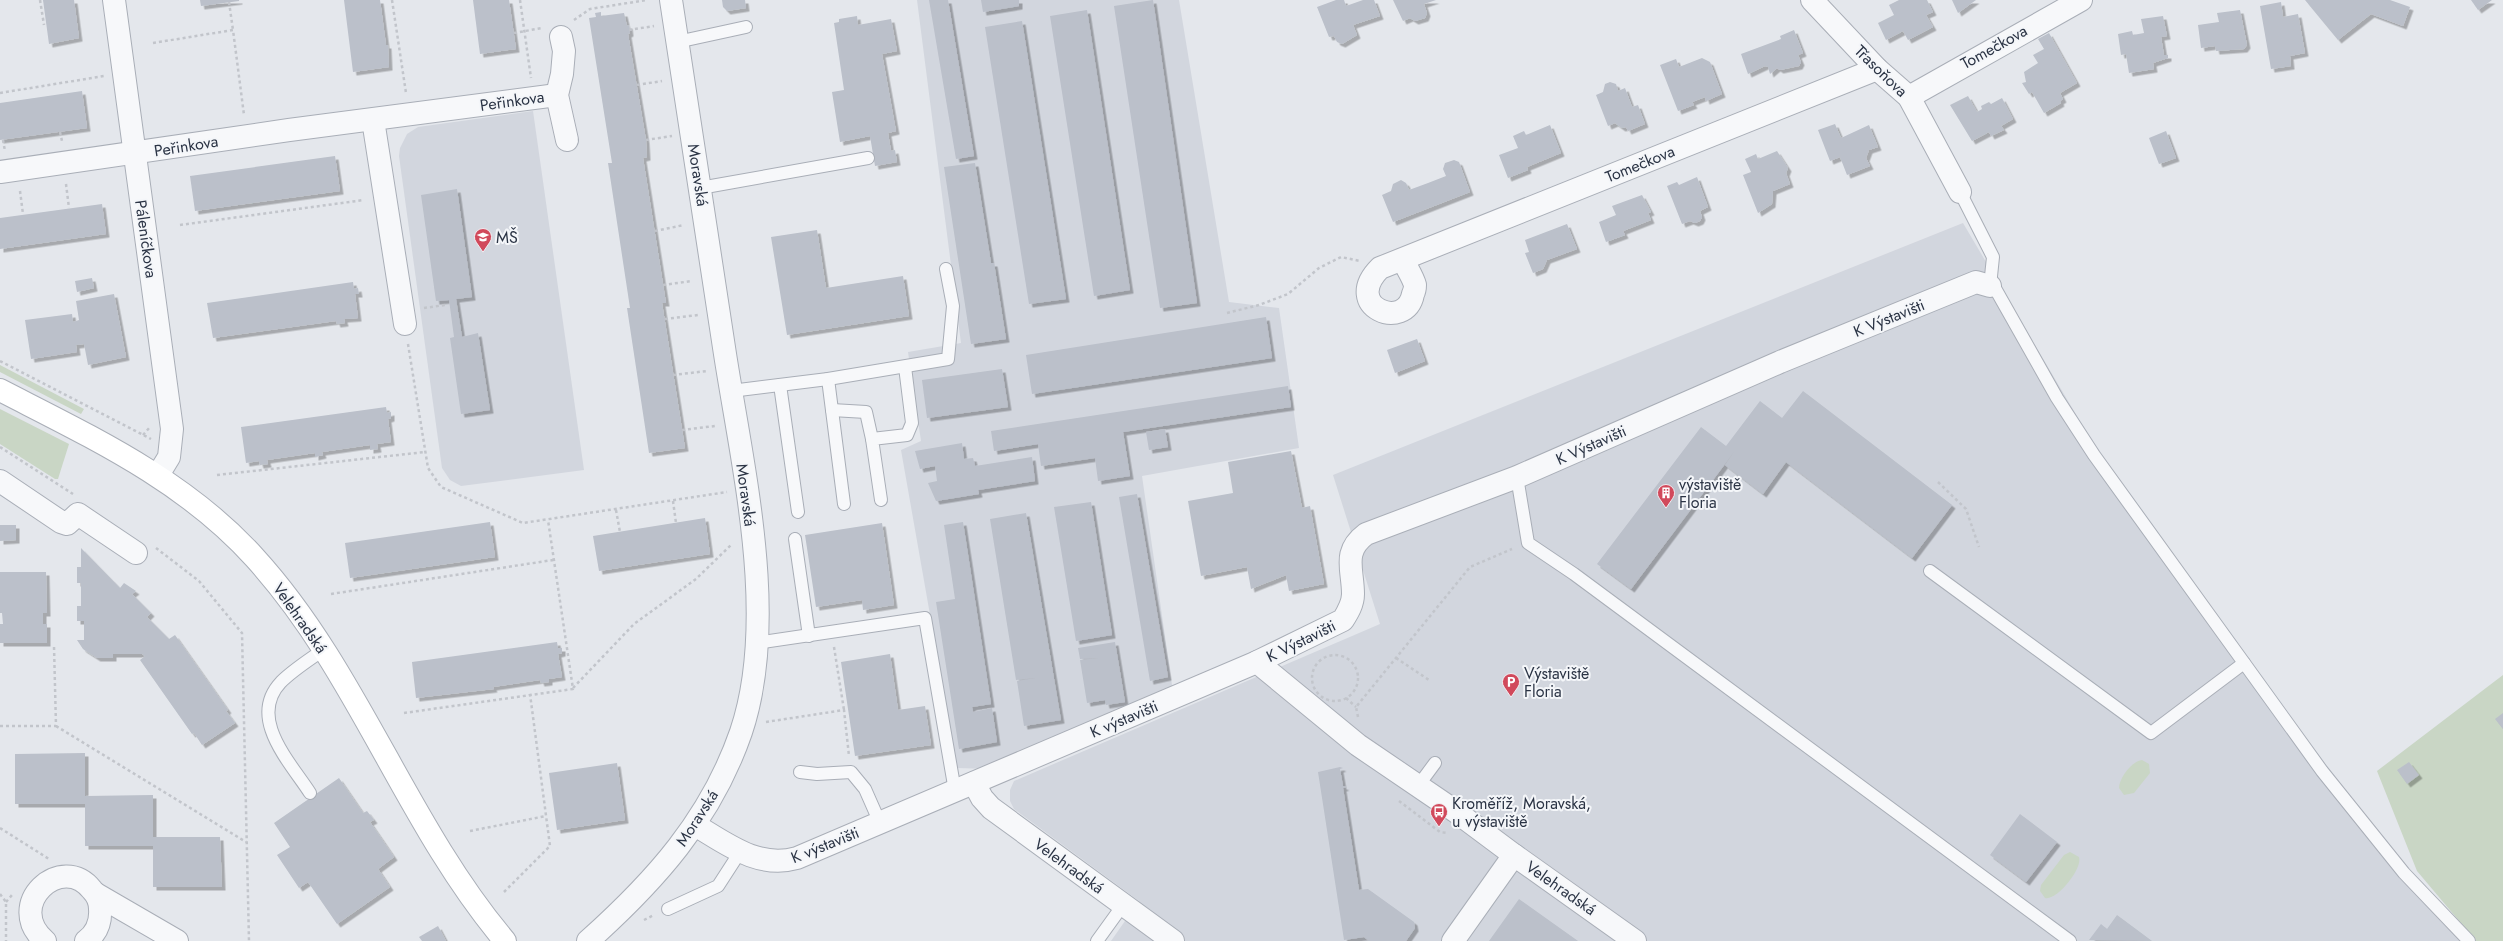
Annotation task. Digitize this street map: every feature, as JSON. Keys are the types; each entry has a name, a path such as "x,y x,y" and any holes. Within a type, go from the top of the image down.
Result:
{"main road":[{"name":"Velehradská","path":"0,390 103,443 158,475 205,510 255,557 295,607 323,650 438,847 466,891 505,941"}],"street":[{"name":"Páleníčkova","path":"114,0 172,429 169,457 158,475"},
{"name":"Moravská","path":"588,941 656,876 695,825 722,778 741,731 752,684 756,643 758,608 756,570 746,489 671,0"},
{"name":"Třasoňova","path":"1812,0 1877,69 1909,97 1960,192"},
{"name":"Tomečkova","path":"1909,97 2081,0"},
{"name":"Peřinkova","path":"559,29 564,51 562,74 557,95 567,140"},
{"name":"Tomečkova","path":"1402,260 1877,69"},
{"name":"Peřinkova","path":"3,164 134,154 247,136 557,95"},
{"path":"372,120 405,324"},
{"name":"K Výstavišti","path":"1257,662 1315,636 1342,620 1350,608 1353,595 1349,560 1356,541 1366,534 1517,477 1780,362 1976,282 1990,286"},
{"path":"0,481 61,522 67,524 78,514 144,549"},
{"name":"K výstavišti","path":"695,825 740,852 754,858 784,862 880,823 1257,662 1358,745 1514,855"},
{"name":"Velehradská","path":"964,787 982,798 991,808 1173,941"},
{"name":"Velehradská","path":"1453,941 1514,855 1635,941"},
{"path":"45,941 32,925 30,914 31,902 36,892 45,883 55,878 67,877 84,882 96,894 177,941"},
{"path":"86,941 97,928 101,917 100,905 96,894"}],"lane":[{"path":"677,42 746,27"},
{"path":"700,188 868,158"},
{"path":"1960,192 1993,257 1990,286 1996,290 2058,398 2094,455 2322,771 2404,873 2469,941"},
{"path":"731,391 828,379 948,359 953,306 946,269"},
{"path":"872,439 907,435 912,423 905,367"},
{"path":"828,379 844,504"},
{"path":"780,385 798,512"},
{"path":"832,410 866,412 872,439 881,500"},
{"path":"1517,477 1528,543 1574,574 2070,941"},
{"path":"795,539 809,636"},
{"path":"1930,571 2151,733 2244,663"},
{"path":"756,643 925,618 964,787"},
{"path":"310,793 272,735 268,711 269,700 281,682 323,650"},
{"path":"1418,786 1435,763"},
{"path":"800,772 817,774 851,772 865,789 880,823"},
{"path":"668,909 718,886 740,852"},
{"path":"1097,941 1123,905"}],"path":[{"path":"40,0 44,24"},
{"path":"392,0 409,115"},
{"path":"520,0 534,98"},
{"path":"514,33 559,29 590,9 647,0"},
{"path":"229,2 247,136"},
{"path":"629,30 656,26"},
{"path":"154,43 233,30"},
{"path":"0,93 107,76"},
{"path":"637,85 664,81"},
{"path":"60,132 62,147"},
{"path":"646,140 672,136"},
{"path":"3,140 3,164"},
{"path":"66,180 69,208"},
{"path":"19,186 23,214"},
{"path":"180,225 384,197"},
{"path":"655,231 686,225"},
{"path":"1226,313 1259,305 1288,294 1319,268 1341,257 1368,262"},
{"path":"663,285 695,280"},
{"path":"665,319 700,315"},
{"path":"405,324 428,468 441,487 512,520 522,523 616,510 746,489"},
{"path":"0,361 143,435 171,447"},
{"path":"673,375 710,370"},
{"path":"682,430 717,425"},
{"path":"0,447 80,498"},
{"path":"217,475 425,452"},
{"path":"1938,482 1966,509 1979,547"},
{"path":"673,501 676,523"},
{"path":"616,510 620,532"},
{"path":"548,520 573,689"},
{"path":"404,713 573,689 634,624 696,579 733,543"},
{"path":"1356,707 1470,567 1528,543"},
{"path":"144,549 199,581 242,633 249,941"},
{"path":"331,594 553,560"},
{"path":"832,632 844,710 851,772"},
{"path":"1315,636 1321,661"},
{"path":"54,646 56,726"},
{"path":"1332,656 1340,656 1353,664 1358,677 1357,685 1346,698 1334,701 1327,700 1316,690 1313,675 1315,668 1321,661 1332,656"},
{"path":"1396,658 1429,680"},
{"path":"504,892 550,846 530,694"},
{"path":"1346,698 1356,707 1359,722 1368,733 1358,745"},
{"path":"761,722 844,710"},
{"path":"0,726 56,726 246,842"},
{"path":"1396,799 1440,832 1452,833"},
{"path":"470,831 546,816"},
{"path":"0,828 47,857 67,877"},
{"path":"0,894 6,902 6,941"},
{"path":"642,920 668,909"}],"shaded area":[{"path":"917,0 1179,0 1229,302 1279,308 1299,448 1142,476 1173,692 990,769 957,768 901,450 921,441 908,352 961,343"},
{"name":"MŠ","path":"533,111 584,470 461,486 450,480 442,468 399,156 400,148 407,134 418,127"},
{"path":"1963,223 2097,450 2285,711 2461,941 1111,941 1139,901 1014,809 1010,801 1010,790 1014,781 1380,624 1333,475"}],"green space":[{"path":"0,365 84,409 81,414 0,372"},
{"path":"0,409 69,444 58,479 55,479 0,444"},
{"path":"2503,675 2503,941 2476,941 2417,871 2377,771"},
{"path":"2142,760 2149,764 2150,773 2134,793 2124,795 2119,788 2121,780 2134,763"},
{"path":"2070,852 2079,857 2079,862 2073,876 2056,894 2050,898 2045,898 2040,891 2041,885 2064,855"}],"building":[{"path":"43,0 74,0 79,38 49,44"},
{"path":"200,0 239,0 239,1 201,6"},
{"path":"344,0 380,0 386,45 388,45 389,67 353,72"},
{"path":"473,0 509,0 516,49 480,54"},
{"path":"722,0 745,0 746,8 727,11 723,7"},
{"path":"929,0 948,0 974,156 956,159"},
{"path":"981,0 1019,0 1019,6 983,12"},
{"path":"1153,0 1197,303 1160,308 1114,6"},
{"path":"1336,0 1344,0 1346,6 1363,0 1374,0 1380,16 1353,25 1357,35 1342,44 1337,42 1334,36 1329,37 1317,7"},
{"path":"1393,0 1436,0 1424,4 1427,13 1425,18 1415,21 1410,18 1403,21"},
{"path":"1899,0 1927,0 1933,12 1926,15 1933,27 1908,40 1903,31 1886,40 1878,23 1894,15 1889,5"},
{"path":"1952,0 1976,0 1958,13"},
{"path":"2305,0 2390,0 2410,7 2403,26 2371,14 2338,40"},
{"path":"2471,0 2492,0 2478,10"},
{"path":"2281,2 2283,17 2298,14 2305,53 2290,56 2291,66 2271,69 2260,6"},
{"path":"1087,10 1130,290 1094,296 1050,16"},
{"path":"2240,10 2247,45 2244,49 2216,51 2215,46 2201,48 2198,25 2219,22 2217,13"},
{"path":"601,12 601,16 624,13 627,26 629,25 630,33 628,34 646,140 647,157 643,158 666,303 662,303 685,448 649,453 627,308 630,308 608,163 612,163 589,18 596,17 595,13"},
{"path":"857,16 858,25 891,19 897,51 882,54 896,131 888,133 891,151 895,150 897,162 875,166 870,136 840,142 832,92 844,90 834,23 839,22 839,19"},
{"path":"2163,16 2167,36 2161,37 2164,55 2168,55 2168,58 2153,63 2154,69 2129,73 2126,54 2121,55 2118,34 2132,31 2133,35 2144,33 2141,19"},
{"path":"1022,21 1066,299 1029,304 985,27"},
{"path":"1794,30 1803,53 1798,55 1801,62 1799,66 1780,70 1777,68 1770,74 1768,67 1765,66 1748,74 1741,54 1781,39 1780,36"},
{"path":"2049,33 2077,83 2060,93 2063,99 2060,101 2061,103 2044,113 2032,92 2029,94 2022,83 2026,82 2024,72 2038,63 2033,55 2044,49 2038,39"},
{"path":"1702,58 1710,62 1722,94 1706,101 1705,97 1692,102 1694,105 1678,111 1660,65 1676,59 1679,67"},
{"path":"1610,82 1616,84 1618,91 1625,88 1632,107 1638,105 1645,124 1628,131 1626,127 1622,128 1615,123 1608,126 1596,95 1603,92 1605,84"},
{"path":"82,91 87,128 0,140 0,103"},
{"path":"1968,96 1977,112 1982,109 1981,106 1989,102 1991,104 2002,98 2013,119 2001,126 2004,130 1991,136 1989,132 1972,141 1950,105"},
{"path":"1835,124 1841,138 1869,125 1878,147 1869,150 1866,158 1870,166 1847,175 1840,157 1830,161 1818,130"},
{"path":"1550,125 1561,153 1527,167 1528,170 1508,178 1499,155 1518,148 1513,136 1524,131 1526,135"},
{"path":"2166,131 2176,158 2159,164 2149,138"},
{"path":"1777,151 1788,168 1786,173 1790,184 1773,191 1772,204 1758,213 1743,175 1751,172 1745,159 1756,154 1758,159"},
{"path":"335,156 340,191 195,211 190,176"},
{"path":"1454,160 1459,162 1470,192 1393,222 1382,195 1391,191 1393,184 1401,180 1406,183 1409,190 1446,176 1443,169 1445,163"},
{"path":"975,163 991,263 994,263 1006,339 971,344 944,167"},
{"path":"1697,177 1708,207 1700,211 1702,217 1700,221 1695,223 1690,221 1682,224 1667,186 1677,182 1679,185"},
{"path":"457,189 472,297 456,299 462,337 478,333 490,410 461,414 450,338 454,337 449,300 436,301 421,195"},
{"path":"1642,195 1651,212 1648,213 1651,220 1623,231 1625,235 1606,242 1599,222 1616,215 1612,206"},
{"path":"102,204 106,234 0,249 0,218"},
{"path":"1567,224 1577,249 1547,260 1543,269 1533,273 1525,253 1529,252 1525,240"},
{"path":"817,230 826,288 903,276 909,316 787,335 771,237"},
{"path":"92,278 94,288 77,292 75,281"},
{"path":"353,282 354,289 358,288 359,294 355,294 358,318 344,319 345,323 337,324 336,321 213,338 207,303"},
{"path":"114,294 126,357 88,365 84,344 76,345 77,352 31,359 25,320 72,314 73,322 79,320 76,301"},
{"path":"1266,317 1272,358 1032,394 1026,355"},
{"path":"1417,339 1425,361 1395,373 1387,350"},
{"path":"1002,369 1008,407 927,418 922,380"},
{"path":"1288,386 1291,407 1123,432 1130,476 1098,481 1095,458 1041,466 1038,444 994,451 991,431"},
{"path":"1803,391 1952,505 1912,558 1786,462 1763,494 1725,465 1734,452 1631,589 1597,564 1701,427 1726,446 1760,401 1782,418"},
{"path":"386,407 387,413 391,412 391,418 388,419 391,442 377,444 378,449 370,450 370,445 322,452 323,455 315,457 315,453 267,460 268,464 260,465 259,461 246,463 241,427"},
{"path":"1165,429 1168,447 1149,450 1146,432"},
{"path":"962,443 964,459 973,458 975,466 1032,457 1035,481 978,490 979,494 936,501 928,483 937,481 935,466 920,469 915,451"},
{"path":"1291,451 1302,508 1310,506 1324,584 1289,591 1286,575 1251,589 1247,567 1201,576 1188,501 1233,493 1228,462"},
{"path":"1137,494 1168,677 1150,681 1119,497"},
{"path":"1091,502 1112,635 1076,641 1054,507"},
{"path":"1026,513 1061,720 1024,726 1017,681 1035,678 1016,680 990,519"},
{"path":"705,518 710,554 599,571 593,536"},
{"path":"490,522 495,557 350,578 345,543"},
{"path":"963,522 991,704 972,707 973,712 992,708 997,742 959,749 936,602 955,599 944,525"},
{"path":"882,523 894,605 863,610 862,600 816,607 805,535"},
{"path":"0,525 16,525 16,540 0,541"},
{"path":"81,548 120,588 124,583 136,591 132,594 151,613 147,617 169,639 175,635 228,710 226,711 235,723 202,745 194,733 192,734 140,660 145,656 142,654 113,654 113,658 97,658 83,649 77,640 84,640 84,621 77,621 77,606 81,606 81,583 77,583 77,567 81,567"},
{"path":"0,572 46,572 47,613 43,613 43,624 47,624 47,643 0,643 0,624 3,624 2,613 0,613"},
{"path":"557,642 558,648 562,648 562,653 558,654 562,677 549,679 549,682 541,683 540,680 493,687 494,689 416,698 412,662"},
{"path":"1115,642 1125,702 1106,705 1105,700 1087,703 1080,660 1098,658 1080,659 1078,648"},
{"path":"890,654 898,710 925,706 931,745 855,756 841,662"},
{"path":"2503,713 2503,729 2495,719"},
{"path":"85,753 85,796 153,795 153,837 220,837 222,887 153,887 153,846 85,846 85,804 15,804 15,754"},
{"path":"2409,762 2419,775 2407,784 2397,770"},
{"path":"617,763 625,820 557,830 549,773"},
{"path":"1340,767 1343,768 1340,769 1343,786 1346,787 1343,788 1359,890 1368,889 1414,922 1415,928 1406,941 1369,941 1364,937 1344,940 1318,772"},
{"path":"339,778 363,813 367,811 374,820 370,822 394,857 378,869 390,887 337,924 308,882 299,888 277,855 290,847 274,823"},
{"path":"2020,814 2057,842 2026,882 1990,855"},
{"path":"1519,899 1578,941 1489,941"},
{"path":"2117,915 2152,941 2089,940 2101,924 2107,929"},
{"path":"438,926 446,941 422,941 419,937"}],"place":[{"name":"MŠ","path":"483,252"},
{"name":"výstaviště Floria","path":"1666,508"},
{"name":"Výstaviště Floria","path":"1511,697"},
{"name":"Kroměříž, Moravská, u výstaviště","path":"1439,827"}]}
